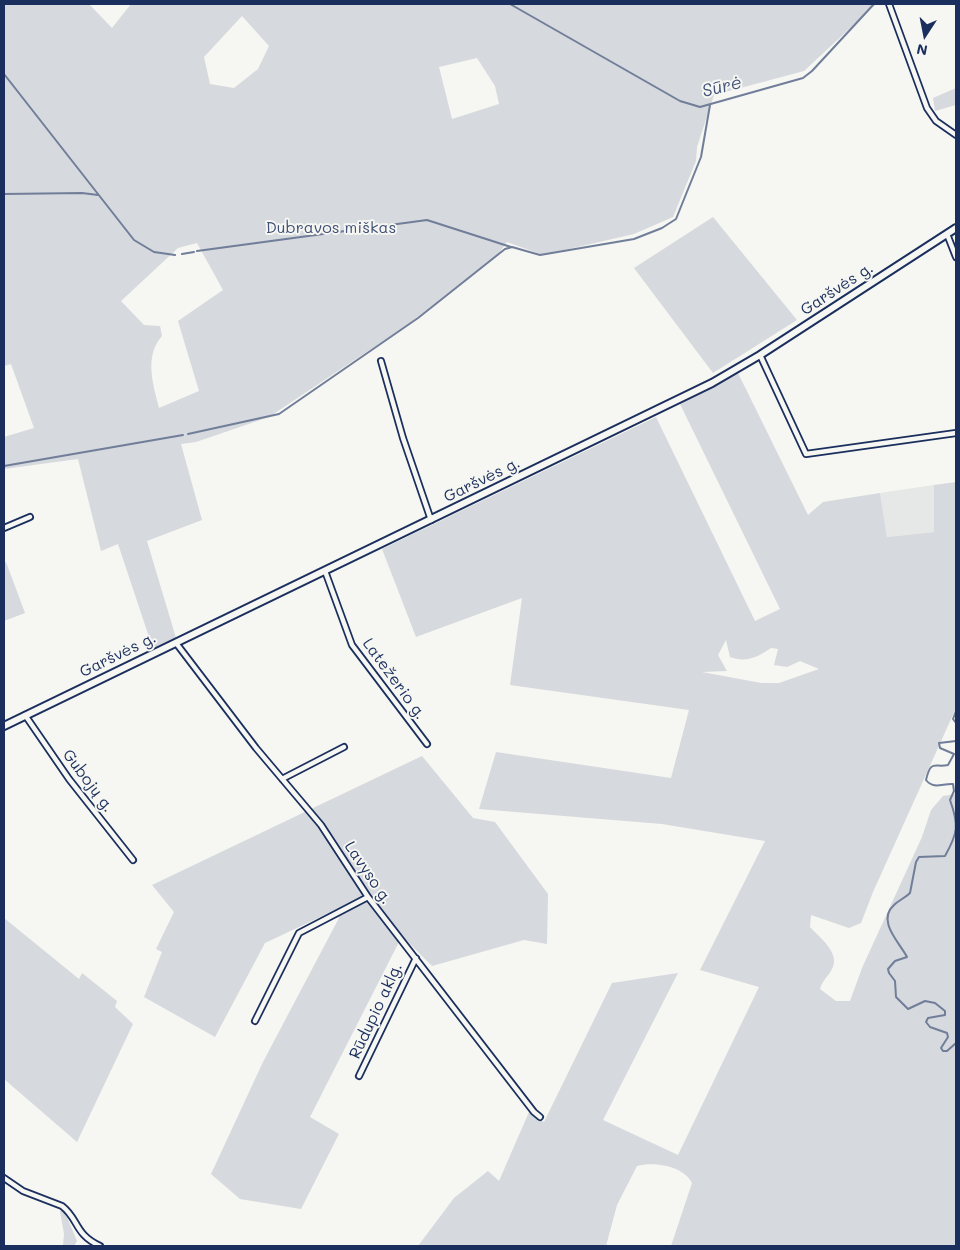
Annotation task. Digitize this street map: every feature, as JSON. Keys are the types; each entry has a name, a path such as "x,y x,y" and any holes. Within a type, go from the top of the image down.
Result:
{"main road":[{"name":"Garšvės g.","path":"4,726 712,383 760,355 956,228"}],"street":[{"path":"890,4 927,108 936,121 956,135"},
{"path":"947,234 956,257"},
{"path":"760,355 806,454 956,433"},
{"path":"381,361 403,438 431,520"},
{"path":"4,528 30,517"},
{"name":"Latežerio g.","path":"326,571 352,645 426,744"},
{"name":"Lavyso g.","path":"176,643 282,779 321,825 368,897 534,1112 540,1117"},
{"name":"Gubojų g.","path":"25,715 69,779 133,860"},
{"path":"282,779 344,748"},
{"path":"255,1021 300,934 368,897"},
{"name":"Rūdupio aklg.","path":"359,1076 416,958"},
{"path":"4,1178 23,1191 62,1206 83,1236 100,1246"}],"shaded area":[{"path":"934,485 934,532 887,537 880,493"}],"green space":[{"name":"Dubravos miškas","path":"4,4 89,4 112,28 131,4 876,4 804,71 714,95 697,147 696,161 673,217 634,234 543,255 507,242 498,254 407,325 269,417 196,442 181,444 202,520 147,541 176,638 153,649 118,544 101,551 78,459 4,469 4,437 34,428 11,364 4,366","holes":["242,16 269,46 258,69 234,88 210,84 204,57","477,58 495,86 499,104 452,119 439,67","197,243 223,290 178,321 199,391 159,408 153,380 152,361 156,344 162,336 160,326 144,325 121,301 178,248"]},
{"path":"956,88 956,105 935,111 933,98"},
{"path":"713,217 797,320 713,373 634,268"},
{"path":"738,373 808,515 823,502 880,493 887,537 934,532 934,485 956,482 956,708 873,892 861,923 849,928 811,915 810,927 828,946 834,957 832,969 820,989 836,1001 850,1001 862,968 922,837 931,810 943,796 956,794 956,1246 671,1246 692,1183 688,1177 676,1169 652,1164 637,1166 617,1205 606,1246 418,1246 454,1198 488,1171 499,1181 529,1112 544,1122 612,983 678,973 603,1120 678,1155 759,987 700,970 765,841 662,824 479,809 496,752 671,778 689,710 510,685 522,598 416,637 382,549 656,417 755,621 780,609 680,404","holes":["726,640 730,657 736,659 752,658 771,648 778,649 774,665 787,667 800,661 819,669 779,683 761,683 702,672 727,671 718,655"]},
{"path":"6,562 25,613 4,621 4,563"},
{"path":"422,756 473,818 495,822 548,894 547,944 524,940 432,966 402,936 310,1117 339,1134 301,1209 240,1199 211,1174 263,1062 339,918 335,910 265,943 215,1037 144,997 162,952 156,949 174,912 152,885"},
{"path":"4,918 79,979 82,973 117,1001 115,1007 133,1024 77,1142 4,1079"},
{"path":"64,1210 77,1241 74,1246 63,1246 64,1234 60,1211"}],"waterway":[{"name":"Sūrė","path":"510,4 680,101 700,107 803,78 812,71 874,4"},
{"path":"4,74 134,240 154,252 175,255"},
{"path":"188,434 279,414 418,318 505,249 512,247 540,255 634,239 662,228 676,219 701,157 710,105"},
{"path":"4,194 82,193 98,195"},
{"path":"197,251 427,220 511,247"},
{"path":"182,254 194,252"},
{"path":"4,466 183,435"},
{"path":"956,711 953,719 956,723"},
{"path":"956,741 939,743 940,748 954,754 948,765 931,767 926,780 932,785 953,784 954,791 950,800 956,823 953,841 945,856 919,857 916,862 910,893 894,905 889,911 887,918 891,932 907,957 895,961 888,969 895,981 896,997 908,1009 925,1001 935,1003 945,1011 945,1015 928,1018 926,1022 930,1027 947,1033 948,1037 941,1048 943,1051 947,1051 956,1043"}]}
